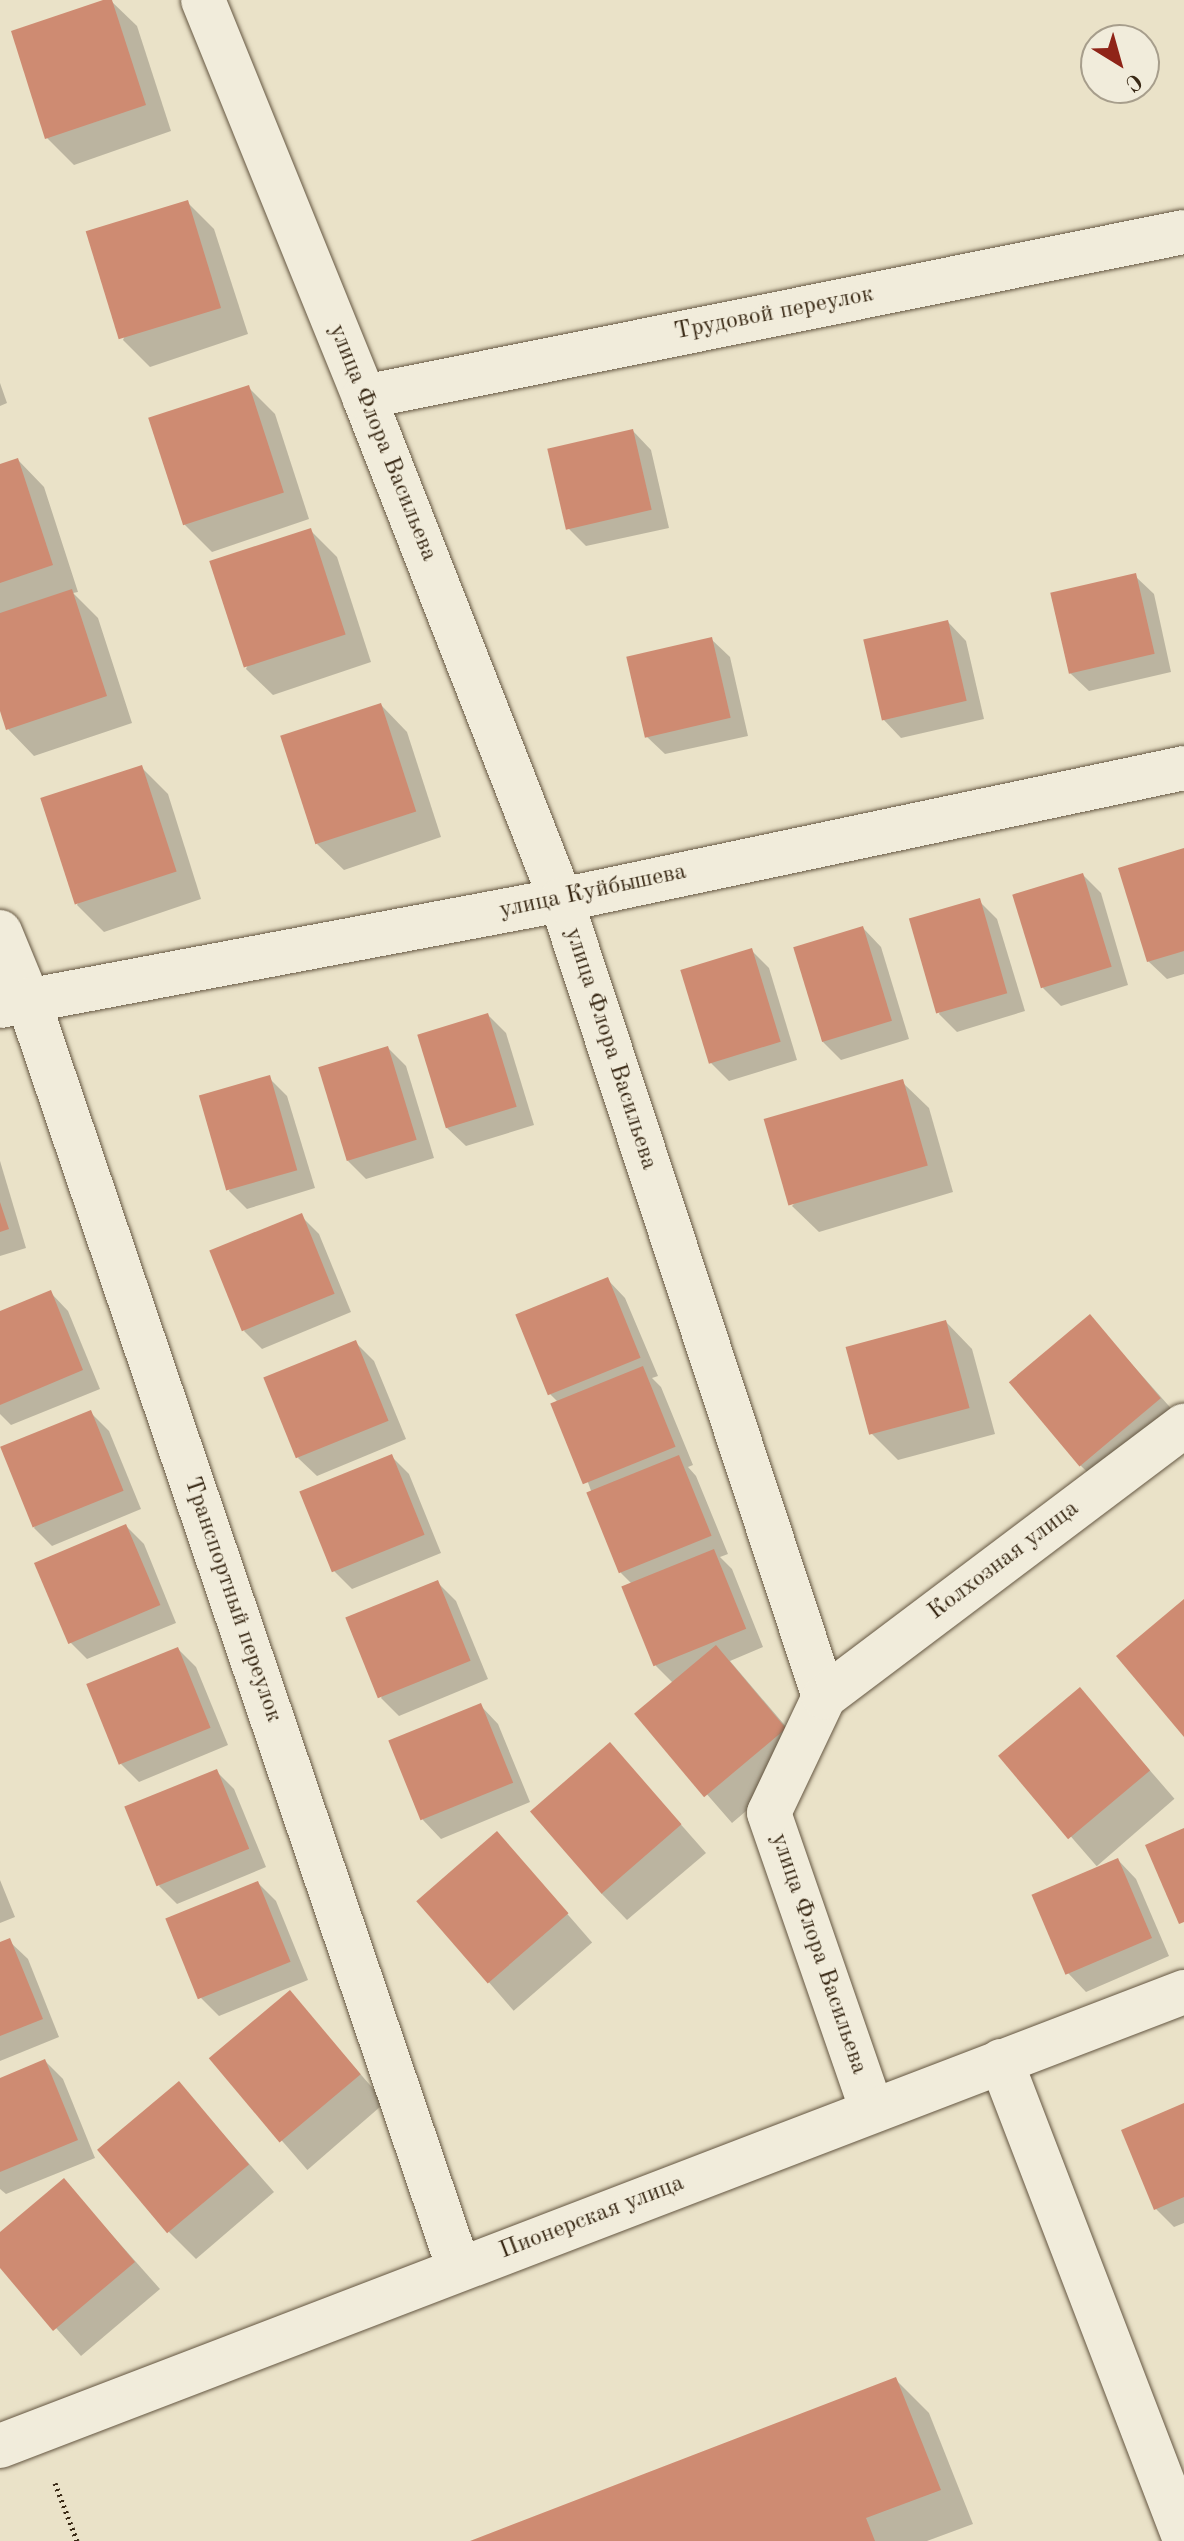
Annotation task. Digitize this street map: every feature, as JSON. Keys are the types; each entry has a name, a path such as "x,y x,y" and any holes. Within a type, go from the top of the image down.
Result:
{"street":[{"name":"улица Флора Васильева","path":"203,0 364,397 561,900 824,1697 769,1813 872,2111"},
{"name":"Трудовой переулок","path":"364,397 1184,232"},
{"name":"улица Куйбышева","path":"14,1003 561,900 1184,768"},
{"name":"Транспортный переулок","path":"0,932 14,1003 459,2269"},
{"name":"Колхозная улица","path":"824,1697 1184,1426"},
{"name":"Пионерская улица","path":"0,2446 1184,1992"},
{"path":"1001,2061 1184,2537"}],"path":[{"path":"55,2483 77,2541"}],"building":[{"path":"103,0 112,0 146,105 45,139 11,31"},
{"path":"188,200 221,308 119,339 86,231"},
{"path":"249,385 284,492 183,525 148,418"},
{"path":"633,429 652,510 566,530 547,449"},
{"path":"18,458 53,565 0,583 0,464"},
{"path":"311,528 346,635 244,668 209,561"},
{"path":"1136,573 1155,654 1069,674 1050,593"},
{"path":"72,589 107,696 6,730 0,711 0,613"},
{"path":"948,620 967,701 882,720 863,640"},
{"path":"712,637 731,718 645,738 626,657"},
{"path":"381,703 416,811 315,844 280,736"},
{"path":"142,765 177,872 75,905 40,798"},
{"path":"1184,848 1184,951 1147,962 1118,868"},
{"path":"1083,873 1112,967 1041,988 1012,895"},
{"path":"980,898 1007,993 936,1014 909,918"},
{"path":"863,926 892,1021 822,1042 793,947"},
{"path":"752,948 781,1042 709,1064 680,970"},
{"path":"488,1013 517,1107 446,1128 417,1035"},
{"path":"388,1046 417,1140 347,1161 318,1067"},
{"path":"270,1075 297,1170 226,1191 199,1095"},
{"path":"903,1079 928,1166 788,1205 764,1119"},
{"path":"0,1202 9,1229 0,1232"},
{"path":"302,1213 335,1294 242,1331 209,1250"},
{"path":"608,1277 641,1358 548,1395 515,1314"},
{"path":"51,1290 83,1370 0,1405 0,1311"},
{"path":"1090,1314 1161,1398 1080,1466 1009,1382"},
{"path":"946,1320 970,1408 869,1435 846,1347"},
{"path":"356,1340 389,1421 296,1458 263,1377"},
{"path":"643,1366 676,1447 583,1484 550,1403"},
{"path":"91,1410 124,1491 33,1527 0,1447"},
{"path":"392,1454 425,1535 332,1572 299,1491"},
{"path":"679,1455 712,1536 619,1573 586,1492"},
{"path":"126,1524 160,1605 68,1644 34,1563"},
{"path":"714,1549 746,1629 653,1666 621,1586"},
{"path":"438,1580 471,1661 378,1698 345,1617"},
{"path":"1184,1599 1184,1737 1116,1656"},
{"path":"716,1645 786,1728 704,1797 634,1714"},
{"path":"178,1647 211,1728 119,1765 86,1684"},
{"path":"1080,1687 1150,1770 1068,1839 998,1756"},
{"path":"481,1703 513,1783 420,1820 388,1740"},
{"path":"610,1742 682,1824 602,1894 530,1812"},
{"path":"217,1769 249,1849 156,1886 124,1806"},
{"path":"1184,1828 1184,1922 1179,1924 1145,1845"},
{"path":"497,1831 569,1913 488,1983 416,1901"},
{"path":"1118,1858 1152,1938 1065,1975 1031,1895"},
{"path":"258,1881 291,1962 198,1999 165,1918"},
{"path":"10,1938 43,2019 0,2036 0,1942"},
{"path":"290,1990 361,2074 280,2142 209,2058"},
{"path":"45,2059 78,2140 0,2172 0,2078"},
{"path":"179,2081 249,2164 167,2233 97,2150"},
{"path":"1184,2103 1184,2197 1154,2210 1121,2130"},
{"path":"64,2178 135,2262 53,2331 0,2268 0,2232"},
{"path":"896,2377 941,2490 866,2518 875,2541 470,2541"}]}
